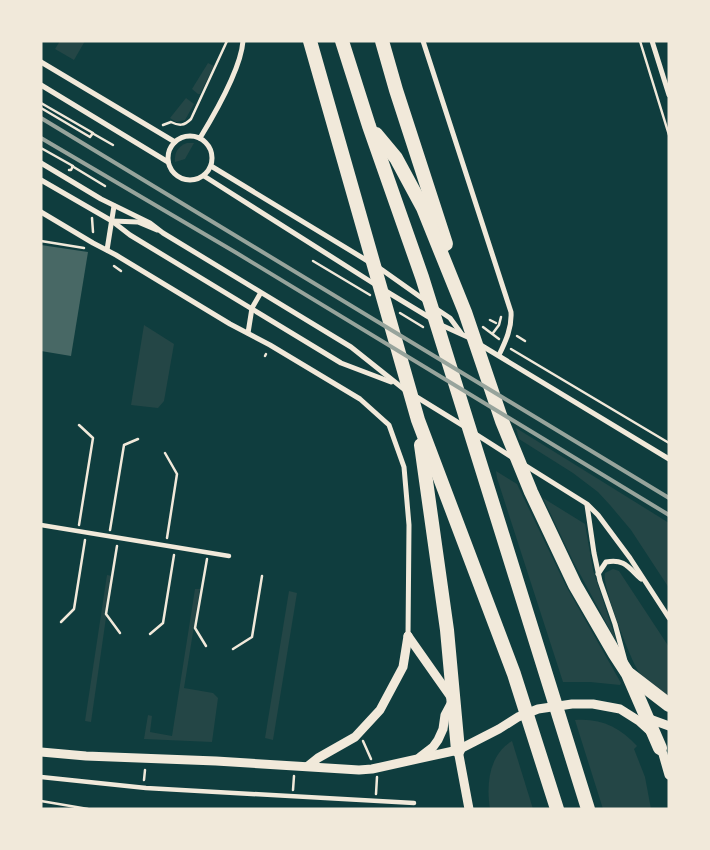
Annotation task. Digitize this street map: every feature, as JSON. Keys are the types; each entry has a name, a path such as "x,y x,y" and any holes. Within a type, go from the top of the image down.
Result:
{"highway":[{"path":"310,41 418,420 514,674 557,809"},
{"path":"342,41 369,126 422,277 480,469 588,809"},
{"path":"382,41 396,90 454,267 465,312"},
{"path":"369,126 396,158 423,208 465,312 502,421 531,492 575,584 628,674 660,748"},
{"path":"418,420 439,570 458,750"},
{"path":"628,674 669,705"}],"street":[{"path":"200,138 231,80 244,41"},
{"path":"423,41 511,312 512,321 505,344 499,355"},
{"path":"652,41 669,95"},
{"path":"41,62 174,142"},
{"path":"41,85 168,162"},
{"path":"187,136 200,138 206,142 213,155 211,166 204,176 196,180 179,178 170,170 168,162 170,148 174,142 187,136"},
{"path":"41,164 114,206 150,222 163,233 260,294 351,347 396,384 587,504 610,530 669,618"},
{"path":"211,166 370,262 450,318 461,333"},
{"path":"204,176 445,328 461,333 499,355 669,459"},
{"path":"41,180 112,221 130,235 341,363 396,384"},
{"path":"107,250 114,206"},
{"path":"41,212 360,399 388,425 404,467 409,525 408,636 403,668 380,710 355,737 318,758 308,766"},
{"path":"112,221 138,222 163,233"},
{"path":"248,333 252,308 260,294"},
{"path":"650,446 669,454"},
{"path":"587,504 598,574 615,624 628,674"},
{"path":"41,525 229,556"},
{"path":"598,574 606,562 616,560 623,563 647,585"},
{"path":"408,636 453,700 445,715 443,729 434,747 418,759"},
{"path":"41,752 95,757 359,770 372,769 458,750 518,717 538,710 572,704 593,704 620,709 669,726"},
{"path":"620,709 639,721 650,732 660,748 669,774"},
{"path":"458,750 469,809"},
{"path":"41,777 146,788 414,803"}],"path":[{"path":"164,123 171,122 179,126 187,124 191,119 227,41"},
{"path":"640,41 669,135"},
{"path":"41,103 93,133 90,137 41,108"},
{"path":"41,103 113,145"},
{"path":"41,148 73,166 71,170"},
{"path":"41,148 105,186"},
{"path":"92,216 93,239"},
{"path":"41,241 76,246"},
{"path":"114,266 121,271"},
{"path":"490,320 496,323"},
{"path":"517,336 526,341"},
{"path":"523,357 669,443"},
{"path":"78,531 93,438 79,425"},
{"path":"109,536 124,445 138,439"},
{"path":"165,454 177,474 165,546"},
{"path":"61,622 74,609 86,533"},
{"path":"118,538 106,614 120,633"},
{"path":"150,634 163,623 176,547"},
{"path":"206,646 195,628 208,553"},
{"path":"233,649 252,637 262,576"},
{"path":"370,735 362,740 371,758"},
{"path":"372,775 377,778 376,802"},
{"path":"41,801 88,809"}],"shaded area":[{"path":"60,41 85,41 74,60 55,49"},
{"path":"208,63 214,66 200,94 198,94 192,89"},
{"path":"186,98 194,104 185,120 176,122 170,118"},
{"path":"187,143 194,143 185,159 175,162 177,150"},
{"path":"144,325 174,344 164,401 158,408 131,405"},
{"path":"516,428 669,523 669,588 631,530 598,492 573,473 519,439"},
{"path":"496,471 517,484 566,586 621,683 620,685 563,682"},
{"path":"543,498 585,524 593,570 617,643 573,561"},
{"path":"613,569 619,571 669,647 669,698 642,676 635,665 612,606 605,580 605,573"},
{"path":"107,575 112,576 91,722 85,721"},
{"path":"195,589 200,589 184,688 213,693 218,698 212,742 144,739 148,715 152,716 150,732 172,736"},
{"path":"289,591 297,593 273,740 265,738"},
{"path":"575,720 602,722 617,729 637,746 634,749 645,777 651,809 603,809"},
{"path":"512,741 533,809 490,809 489,780 491,771 498,754"}],"building":[{"path":"41,245 88,252 71,356 41,351"}],"railway":[{"path":"41,118 669,498"},
{"path":"41,138 235,252 669,515"}]}
